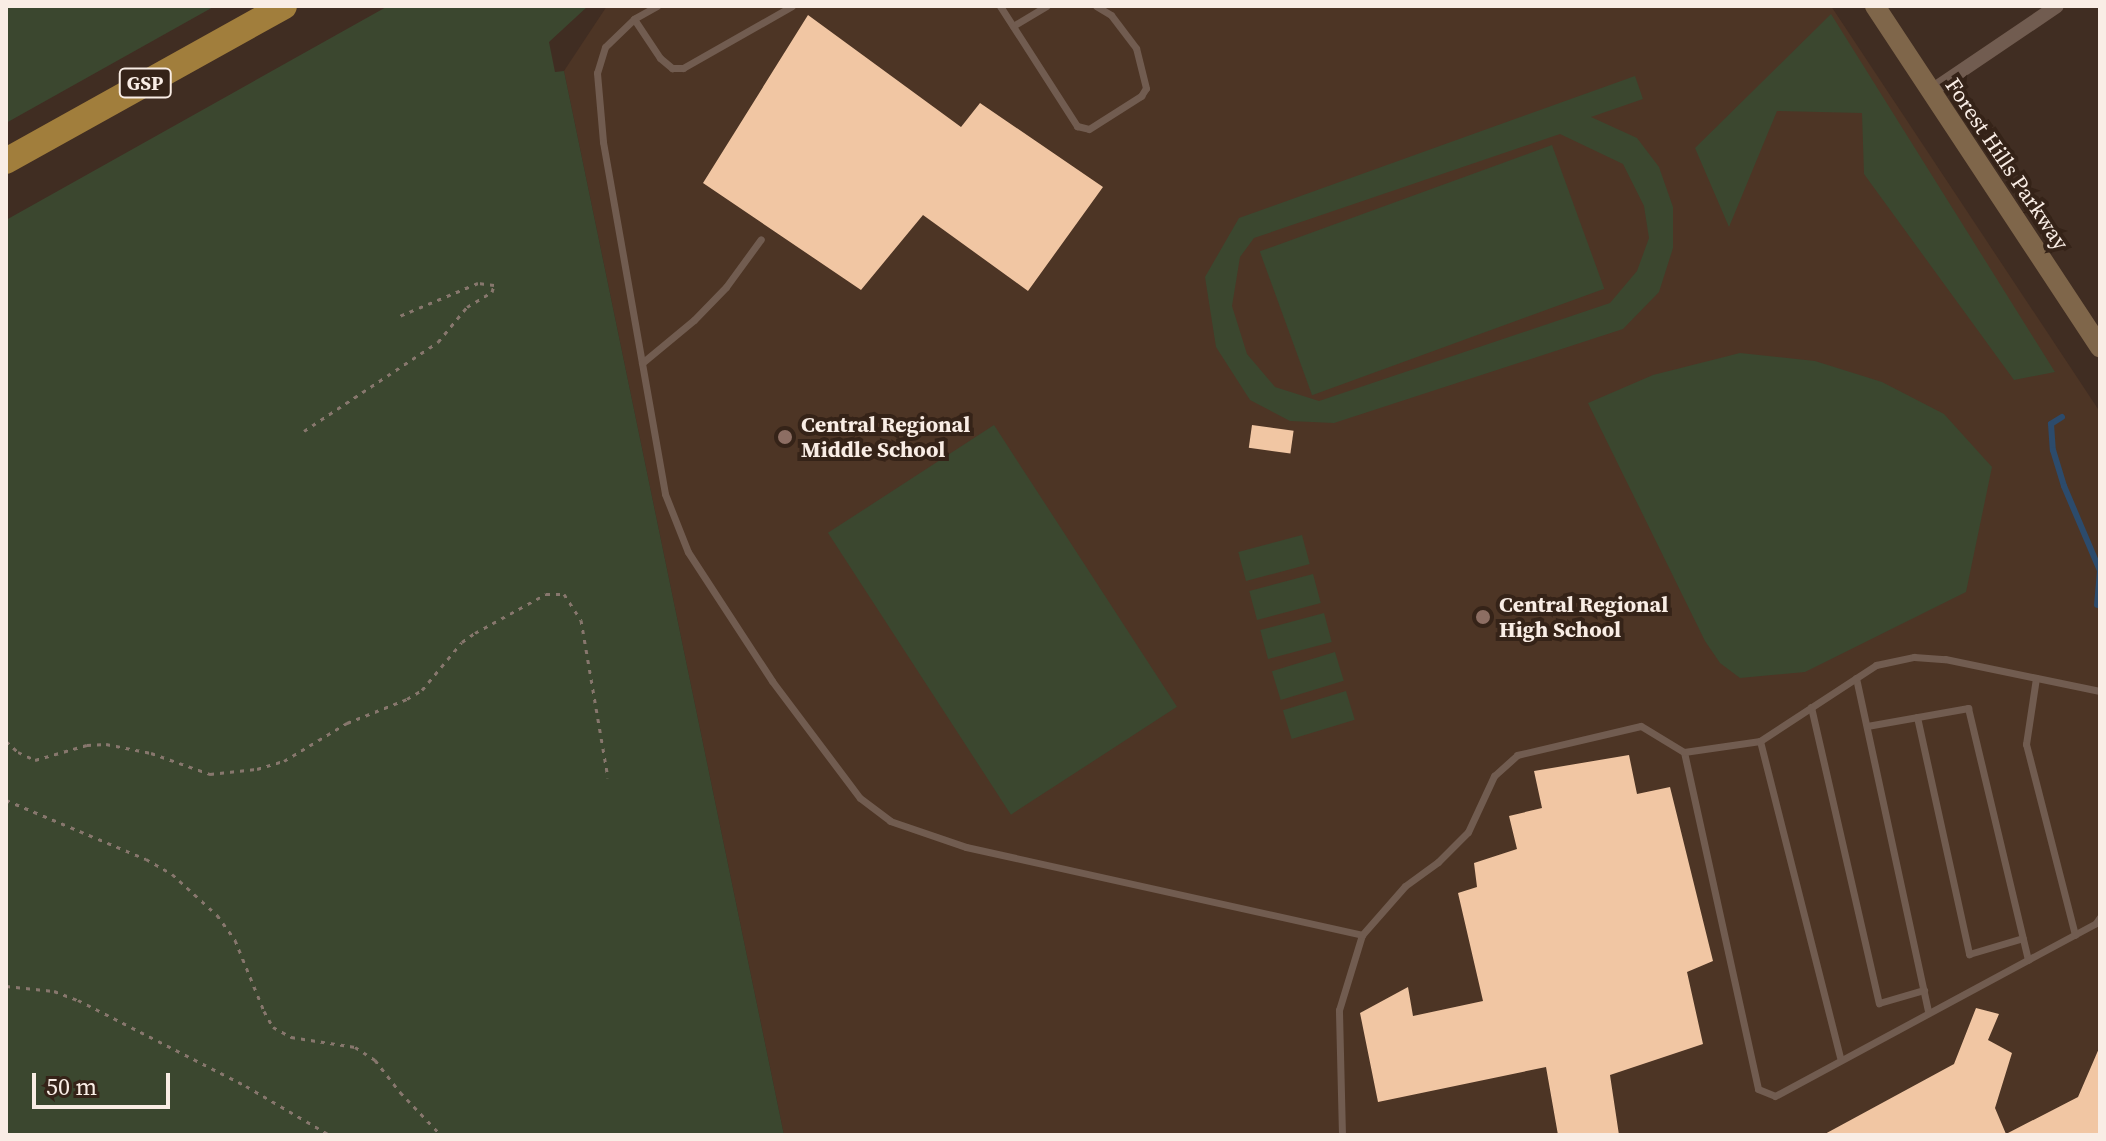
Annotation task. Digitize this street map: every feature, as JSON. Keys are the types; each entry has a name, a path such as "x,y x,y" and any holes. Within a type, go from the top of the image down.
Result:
{"highway":[{"name":"GSP","path":"6,161 284,6"}],"main road":[{"name":"Forest Hills Parkway","path":"1875,6 2100,347"}],"street":[{"path":"1930,92 2057,6"}],"lane":[{"path":"657,6 634,19 605,47 597,73 603,142 665,494 688,552 772,681 860,798 890,821 966,847 1362,935"},
{"path":"634,19 660,58 672,68 683,68 792,6"},
{"path":"1000,6 1077,126 1089,129 1141,96 1146,88 1143,68 1130,39 1111,15 1096,6"},
{"path":"1013,26 1046,6"},
{"path":"642,363 694,320 726,287 761,239"},
{"path":"1342,1135 1339,1010 1362,935 1405,886 1438,862 1468,832 1494,776 1517,755 1641,726 1684,752 1760,741 1876,665 1914,657 1945,659 2099,693"},
{"path":"1856,678 1928,1012"},
{"path":"2036,678 2026,744 2075,935"},
{"path":"1811,707 1879,1003 1924,990"},
{"path":"1867,726 1968,708 2028,960"},
{"path":"1917,717 1969,954 2023,938"},
{"path":"1760,741 1840,1058"},
{"path":"1684,752 1758,1089 1775,1096 1840,1058 2075,935 2096,923 2100,917"}],"path":[{"path":"304,431 438,342 467,307 492,292 494,285 478,283 397,317"},
{"path":"6,741 18,752 35,760 87,745 106,744 151,753 210,774 257,769 284,761 347,723 407,699 422,690 462,642 475,633 546,594 564,594 581,620 608,778"},
{"path":"6,800 146,859 172,874 217,915 235,940 273,1027 291,1037 355,1047 375,1060 441,1135"},
{"path":"6,986 54,991 78,1000 233,1078 330,1135"}],"shaded area":[{"name":"Central Regional High School","path":"607,6 1831,6 2100,412 2100,1135 784,1135 564,71"}],"green space":[{"path":"6,6 215,6 6,123"},
{"path":"388,6 588,6 549,42 555,72 564,71 784,1135 6,1135 6,220"},
{"path":"1831,14 2055,372 2014,380 1864,174 1862,113 1777,111 1729,227 1695,148"},
{"path":"1635,76 1643,99 1591,117 1637,138 1659,167 1673,207 1673,248 1659,292 1623,329 1334,423 1290,421 1250,400 1216,347 1205,277 1239,218","holes":["1560,134 1623,164 1644,206 1649,238 1637,271 1610,303 1319,401 1275,387 1247,354 1232,306 1240,257 1254,238"]},
{"path":"1552,145 1604,289 1312,395 1260,251"},
{"path":"1740,353 1815,361 1882,382 1944,414 1992,467 1966,592 1805,672 1740,678 1720,663 1705,641 1588,403 1653,375"},
{"path":"994,425 1177,707 1011,815 828,533"},
{"path":"1302,535 1310,564 1246,581 1238,552"},
{"path":"1313,574 1321,603 1257,620 1249,591"},
{"path":"1324,613 1332,642 1268,659 1260,630"},
{"path":"1335,652 1344,681 1281,700 1272,671"},
{"path":"1346,691 1355,720 1292,739 1283,710"}],"building":[{"path":"808,15 961,127 980,103 1103,187 1028,291 923,215 861,290 703,183"},
{"path":"1252,425 1294,431 1290,454 1249,448"},
{"path":"1629,755 1637,794 1670,787 1713,961 1687,972 1703,1044 1610,1075 1619,1135 1558,1135 1546,1067 1378,1102 1360,1013 1408,987 1413,1016 1483,1001 1458,893 1477,887 1474,863 1517,849 1509,816 1542,808 1534,771"},
{"path":"1976,1008 1999,1014 1988,1040 2012,1053 1995,1108 2006,1134 2078,1097 2100,1046 2100,1135 1823,1135 1954,1064"}],"waterway":[{"path":"2062,417 2051,424 2053,450 2064,486 2100,571 2097,605"}],"place":[{"name":"Central Regional Middle School","path":"785,437"},
{"name":"Central Regional High School","path":"1483,617"}]}
